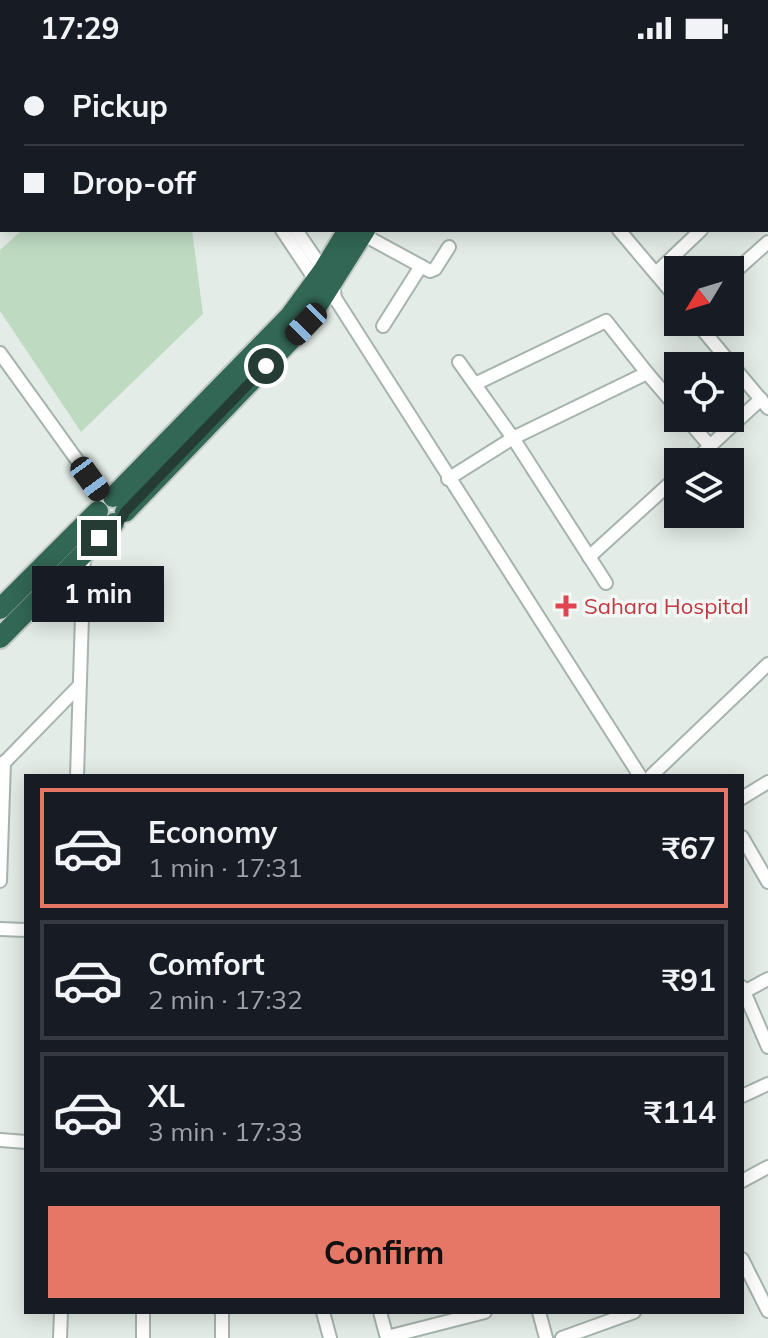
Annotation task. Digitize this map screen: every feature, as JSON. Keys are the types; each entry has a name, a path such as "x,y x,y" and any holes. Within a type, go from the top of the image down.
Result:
{"highway":[{"path":"0,609 81,529 111,508 306,324 357,232"},
{"path":"0,638 84,553 111,508"}],"street":[{"path":"284,232 327,285"},
{"path":"297,232 448,479 639,774"},
{"path":"360,232 430,271 435,269 449,247"},
{"path":"621,232 664,283"},
{"path":"656,273 693,233"},
{"path":"744,263 768,242"},
{"path":"383,326 421,266"},
{"path":"475,384 606,321 664,393"},
{"path":"698,432 710,446 764,404 708,336"},
{"path":"0,353 111,508"},
{"path":"459,362 513,438 606,583"},
{"path":"448,479 513,438 647,373"},
{"path":"589,557 664,489"},
{"path":"77,774 84,553 81,529"},
{"path":"765,667 768,683"},
{"path":"653,774 765,667"},
{"path":"0,881 2,764 79,686"},
{"path":"744,797 768,782"},
{"path":"744,840 768,882"},
{"path":"0,929 24,930"},
{"path":"744,989 768,979"},
{"path":"744,991 768,1047"},
{"path":"744,1095 768,1084"},
{"path":"0,1140 24,1142"},
{"path":"744,1180 766,1173"},
{"path":"744,1266 768,1311"},
{"path":"60,1338 61,1314"},
{"path":"143,1314 143,1338"},
{"path":"222,1314 222,1338"},
{"path":"324,1314 330,1338"},
{"path":"381,1314 387,1337 477,1314"},
{"path":"540,1314 546,1338"},
{"path":"562,1338 604,1318 624,1314"}],"green space":[{"path":"20,232 192,232 203,314 81,432 0,311 0,250"}],"place":[{"name":"Sahara Hospital","path":"566,606"}],"route":[{"path":"99,538 114,523 122,520 125,512 266,366"}]}
